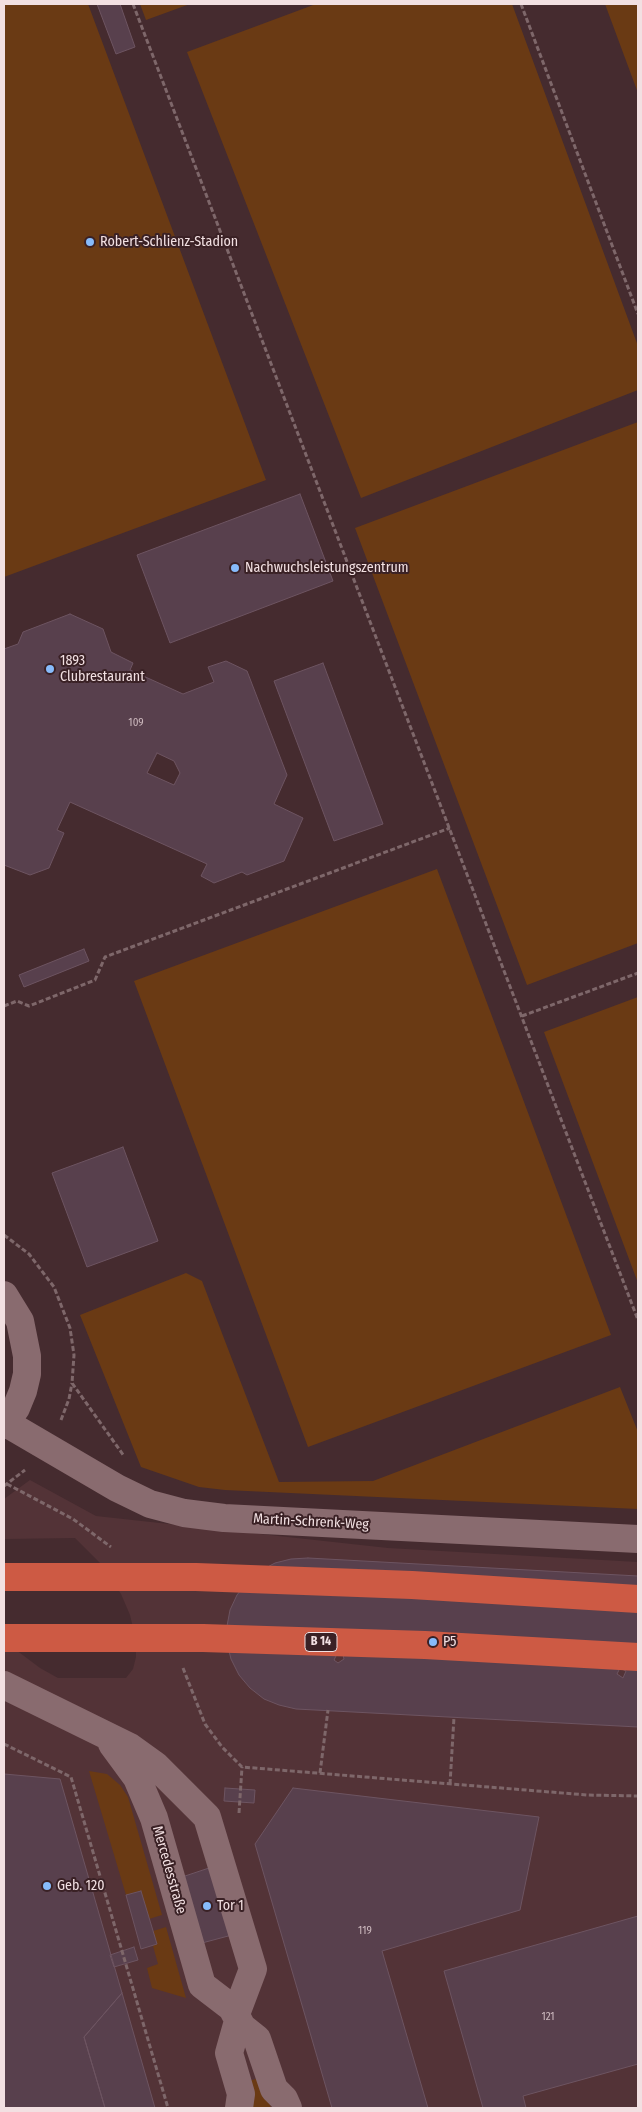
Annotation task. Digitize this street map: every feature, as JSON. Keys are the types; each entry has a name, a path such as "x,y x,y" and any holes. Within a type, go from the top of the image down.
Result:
{"highway":[{"path":"4,1577 196,1577 412,1585 638,1599"},
{"name":"B 14","path":"4,1638 203,1638 377,1643 638,1657"}],"street":[{"path":"4,1295 20,1321 27,1356 27,1374 23,1391 16,1408 5,1424"},
{"name":"Martin-Schrenk-Weg","path":"5,1424 117,1488 150,1504 184,1513 224,1518 638,1539"},
{"name":"Mercedesstraße","path":"4,1685 130,1747 149,1760 207,1817 253,1969 237,2018 229,2053 241,2094 239,2108"},
{"name":"Mercedesstraße","path":"93,1728 111,1743 128,1763 149,1804 202,1985 232,2008 237,2018 260,2044 274,2089 284,2099 288,2108"}],"path":[{"path":"133,4 638,1320"},
{"path":"521,4 638,314"},
{"path":"4,1006 18,1001 29,1006 95,980 105,957 450,828"},
{"path":"522,1016 638,973"},
{"path":"4,1235 29,1254 54,1287 70,1328 74,1355 72,1383 129,1463"},
{"path":"320,1773 328,1710"},
{"path":"450,1784 454,1718"},
{"path":"4,1744 71,1777 168,2108"},
{"path":"238,1813 242,1767 450,1784 638,1796"}],"shaded area":[{"name":"Robert-Schlienz-Stadion","path":"4,4 88,4 266,480 4,577"},
{"path":"140,4 190,4 146,20"},
{"path":"316,4 512,4 638,346 638,390 361,498 187,52"},
{"path":"605,4 638,4 638,93"},
{"path":"638,422 638,943 527,985 355,528"},
{"path":"437,869 611,1335 308,1447 134,981"},
{"path":"638,997 638,1283 544,1032"},
{"path":"186,1273 202,1281 279,1482 373,1481 620,1387 638,1432 638,1509 225,1490 199,1487 141,1467 80,1315"},
{"path":"30,1480 96,1516 388,1548 638,1562 638,2108 4,2108 4,1499"},
{"path":"89,1771 107,1774 120,1785 128,1797 162,1915 149,1919 140,1891 126,1895"},
{"path":"166,1927 186,1998 152,1988 147,1968 158,1964 153,1946 156,1944 153,1931"},
{"path":"262,2077 271,2108 253,2108 246,2082"}],"pier":[{"path":"75,1538 101,1564 121,1594 130,1615 136,1640 136,1657 133,1669 126,1678 58,1678 40,1668 16,1650 4,1638 4,1539"}],"building":[{"path":"97,4 120,4 135,47 116,54"},
{"name":"Nachwuchsleistungszentrum","path":"300,494 333,581 170,643 137,555"},
{"path":"70,614 103,629 111,652 133,663 130,670 183,694 214,682 208,667 226,661 247,671 287,775 274,804 303,818 284,861 247,875 242,872 214,883 201,876 207,864 70,802 57,830 64,833 49,868 30,875 4,865 4,649 18,644 23,632","holes":["157,753 174,761 180,773 174,785 147,773"]},
{"path":"323,663 383,824 334,841 274,681"},
{"path":"84,949 89,961 24,987 19,975"},
{"path":"123,1147 158,1241 87,1267 52,1173"},
{"name":"P5","path":"308,1558 638,1576 638,1727 296,1709 264,1699 250,1688 239,1675 231,1659 227,1643 227,1626 230,1610 237,1595 248,1581 260,1571 275,1563 291,1559","holes":["337,1654 343,1655 344,1659 338,1663 334,1660","620,1668 626,1671 623,1678 617,1674"]},
{"name":"Geb. 120","path":"4,1774 60,1779 122,1993 84,2037 105,2108 4,2108"},
{"path":"225,1788 255,1790 254,1803 224,1801"},
{"path":"293,1788 539,1817 520,1910 382,1951 428,2108 332,2108 255,1844"},
{"name":"Tor 1","path":"212,1867 232,1935 202,1943 182,1877"},
{"path":"141,1891 157,1944 141,1949 126,1895"},
{"path":"638,1916 638,2064 523,2096 526,2108 483,2108 444,1971"},
{"path":"134,1947 138,1960 114,1967 110,1955"},
{"path":"122,1993 155,2108 105,2108 84,2037"}],"place":[{"name":"Robert-Schlienz-Stadion","path":"90,242"},
{"name":"Nachwuchsleistungszentrum","path":"235,568"},
{"name":"1893 Clubrestaurant","path":"50,669"},
{"name":"P5","path":"433,1642"},
{"name":"Geb. 120","path":"47,1886"},
{"name":"Tor 1","path":"207,1906"}]}
